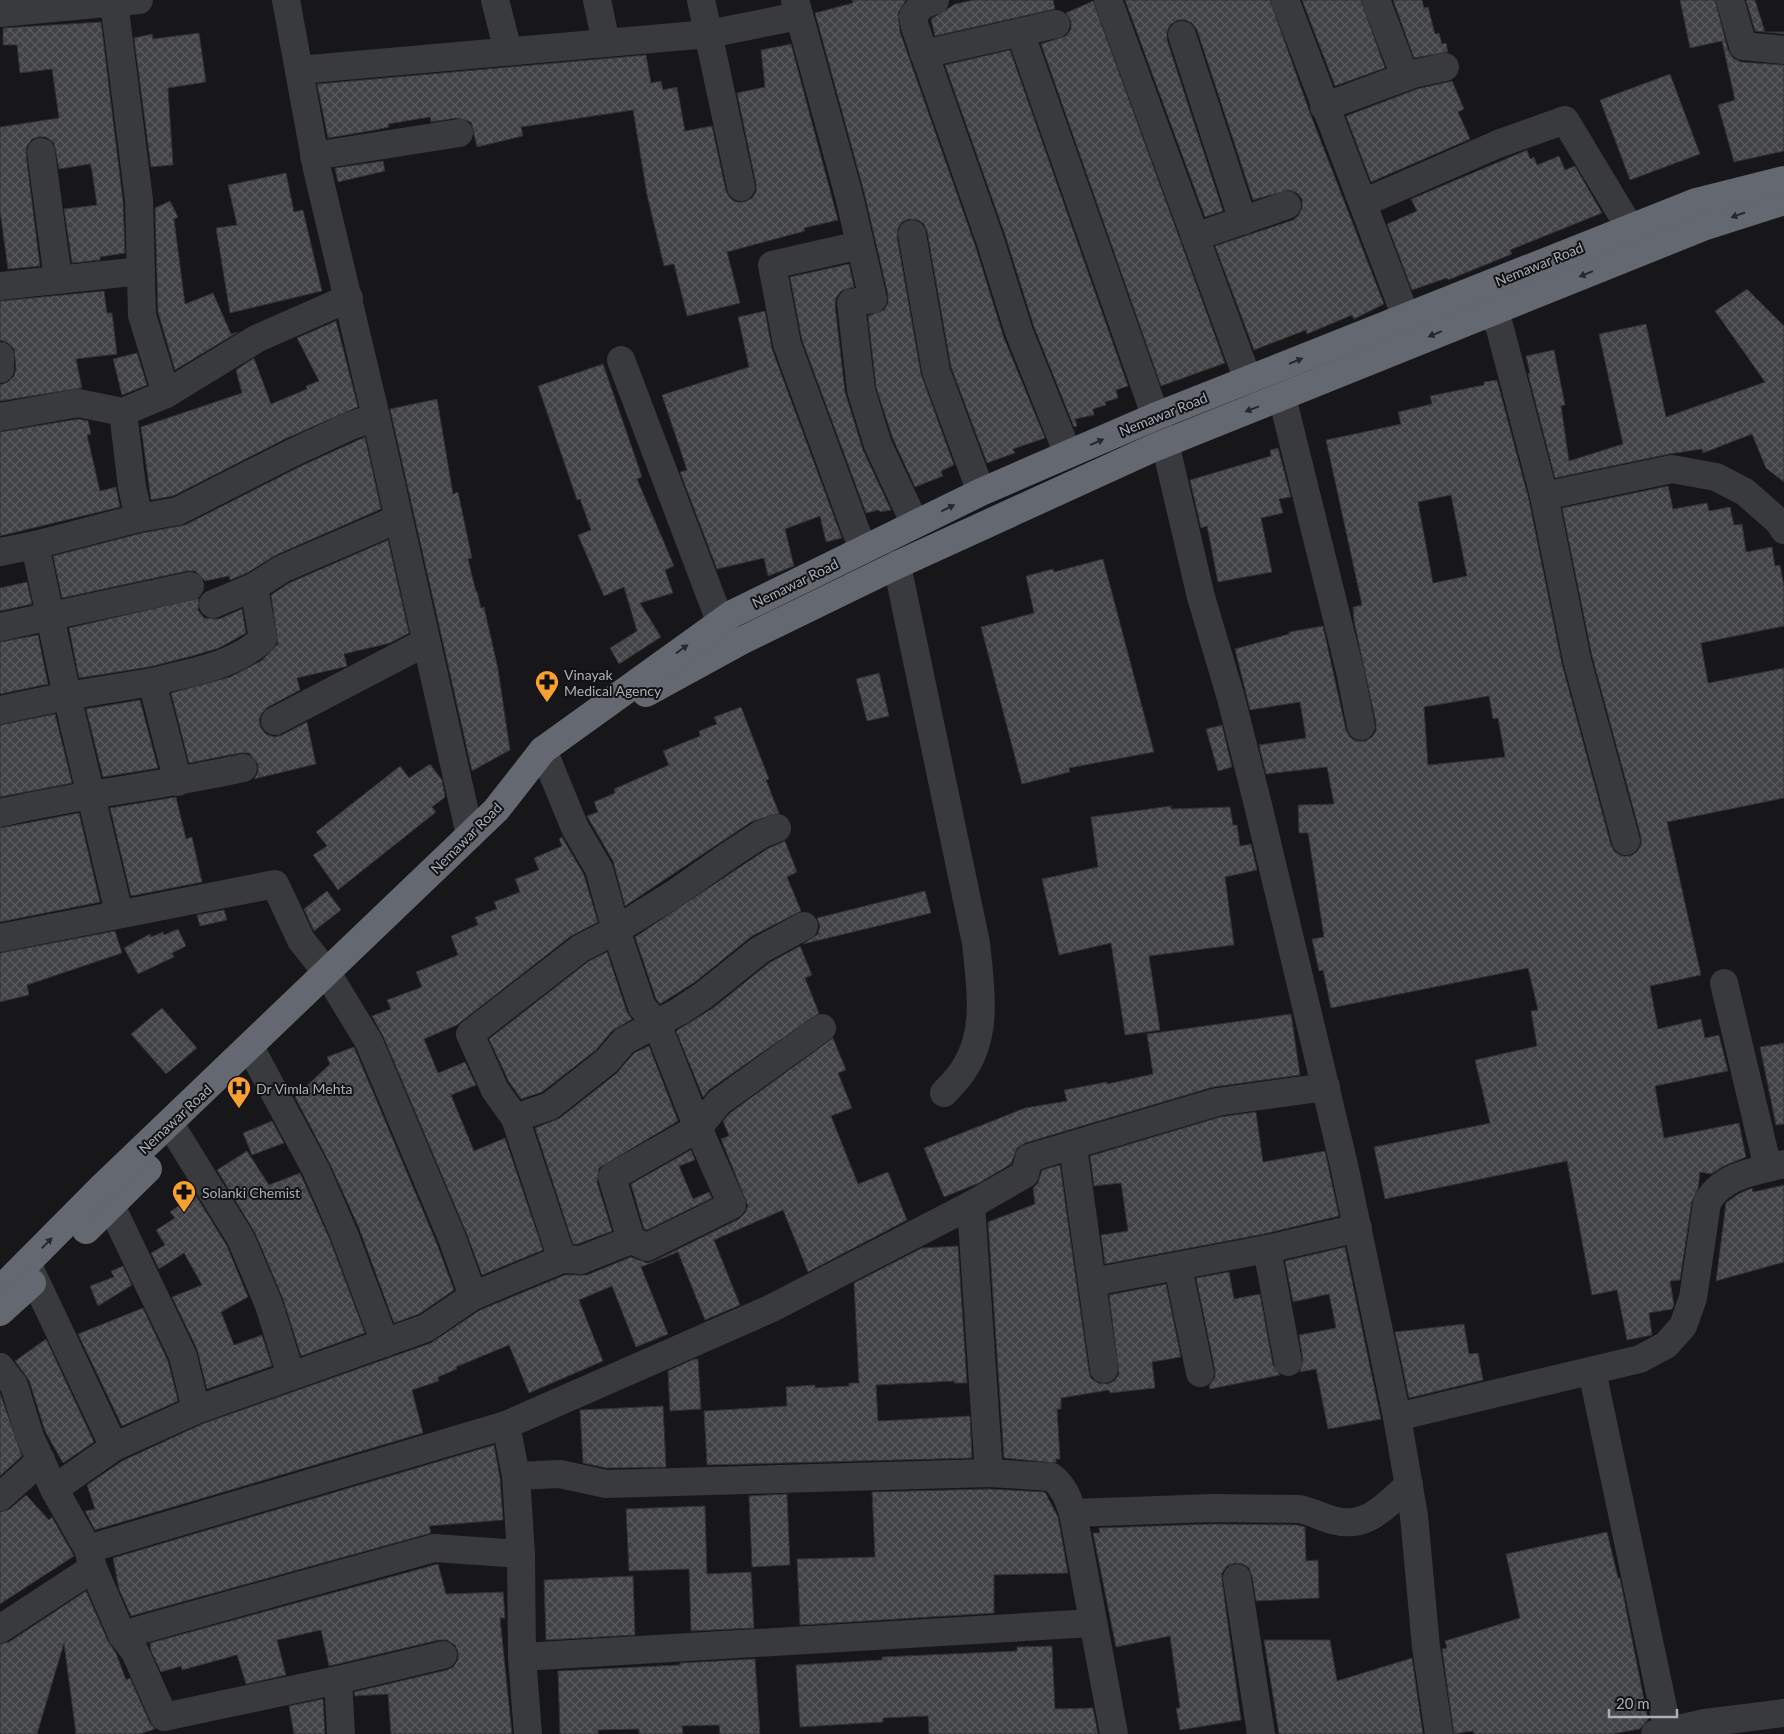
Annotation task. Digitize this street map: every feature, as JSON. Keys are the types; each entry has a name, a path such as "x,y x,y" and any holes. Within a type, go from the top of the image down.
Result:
{"highway":[{"name":"Nemawar Road","path":"332,981 470,835 547,759 720,621 981,492 1154,417 1630,228 1781,194"},
{"name":"Nemawar Road","path":"0,1312 31,1271 107,1196 332,981 476,850 547,759 645,694 741,641 897,566 1165,443 1488,313 1699,214"},
{"name":"Nemawar Road","path":"0,1290 31,1271"}],"street":[{"path":"286,0 314,156 376,416 470,835"},
{"path":"495,0 508,51"},
{"path":"597,0 606,43"},
{"path":"701,0 741,187"},
{"path":"935,0 921,6 914,16 924,54 990,240 1019,332 1068,454"},
{"path":"1108,0 1248,380"},
{"path":"1285,0 1324,107 1406,317"},
{"path":"1376,0 1404,77"},
{"path":"1730,0 1743,46 1784,50"},
{"path":"0,13 127,1 139,200 142,315 166,394"},
{"path":"299,70 708,34 797,8 873,299 851,303 861,390 878,445 915,524"},
{"path":"924,54 1056,24"},
{"path":"1020,32 1154,417 1165,443 1200,597 1231,698 1326,1087 1358,1228 1397,1417 1414,1516 1426,1647 1439,1734"},
{"path":"1182,35 1243,221"},
{"path":"1324,107 1404,77 1445,67"},
{"path":"1363,203 1498,144 1565,120 1630,228"},
{"path":"314,156 459,133"},
{"path":"41,152 58,279"},
{"path":"1195,237 1286,205"},
{"path":"912,234 936,371 981,492"},
{"path":"860,244 772,265 788,344 863,550"},
{"path":"0,286 141,271"},
{"path":"1478,288 1488,313 1499,325 1544,496 1578,660 1626,841"},
{"path":"0,417 78,403 123,412 166,394 256,340 348,298"},
{"path":"0,356 0,369"},
{"path":"621,360 720,621"},
{"path":"1282,397 1350,671 1361,726"},
{"path":"123,412 132,487 139,518"},
{"path":"0,552 35,545 139,518 178,511 294,452 376,416"},
{"path":"1544,496 1672,468 1716,477 1745,492 1779,522 1784,530"},
{"path":"213,604 254,587 282,569 398,519"},
{"path":"35,545 66,696 92,794 119,913"},
{"path":"897,566 976,943 978,962 982,1007 977,1040 965,1068 944,1093"},
{"path":"0,627 49,618 190,586"},
{"path":"0,710 66,696 152,682 226,663 263,640 254,587"},
{"path":"275,721 426,642"},
{"path":"152,682 178,782"},
{"path":"54,1489 114,1446 196,1410 426,1328 473,1296 562,1260 581,1260 631,1240 648,1247 732,1205 698,1128 657,1024 642,1007 616,930 599,869 575,828 547,759"},
{"path":"0,813 92,794 178,782 243,768"},
{"path":"562,1260 515,1118 495,1090 470,1034 581,948 616,930 674,894 760,835 777,828"},
{"path":"0,938 119,913 275,884 301,940 332,981 370,1042 452,1238 473,1296"},
{"path":"515,1118 550,1106 607,1061 624,1041 657,1024 704,995 760,950 804,926"},
{"path":"1397,1417 1640,1359 1666,1345 1683,1326 1692,1298 1707,1203 1712,1192 1731,1179 1776,1166 1724,984"},
{"path":"631,1240 612,1177 698,1128 719,1102 822,1028"},
{"path":"254,1055 316,1170 344,1234 385,1343"},
{"path":"0,1628 90,1559 506,1425 770,1309 971,1205 1026,1174 1029,1158 1072,1147 1217,1102 1326,1087"},
{"path":"175,1132 242,1239 269,1305 291,1376"},
{"path":"1072,1147 1093,1282 1104,1369"},
{"path":"107,1196 183,1356 196,1410"},
{"path":"971,1205 989,1473"},
{"path":"1093,1282 1267,1249 1358,1228"},
{"path":"1267,1249 1288,1362"},
{"path":"1178,1267 1200,1373"},
{"path":"31,1271 114,1446"},
{"path":"0,1367 14,1385 30,1437 90,1559 122,1635 135,1652 164,1717 338,1680 443,1655"},
{"path":"1592,1370 1662,1732 1705,1722 1784,1713"},
{"path":"506,1425 516,1476 521,1554 522,1657 528,1734"},
{"path":"0,1497 41,1460"},
{"path":"516,1476 560,1474 606,1484 989,1473 1052,1477 1059,1482 1067,1495 1072,1513 1114,1734"},
{"path":"1072,1513 1213,1508 1299,1509 1333,1520 1352,1522 1368,1520 1409,1485"},
{"path":"122,1635 434,1548 521,1554"},
{"path":"1237,1578 1261,1734"},
{"path":"522,1657 1093,1623"},
{"path":"338,1680 341,1734"}],"building":[{"path":"852,0 906,0 898,13 900,32 975,245 1004,338 1045,438 1013,449 1015,453 987,463 951,367 927,231 924,224 918,220 909,219 902,222 898,228 897,237 921,374 954,465 941,471 943,476 915,487 893,439 876,387 868,316 884,310 888,303 888,295 864,192 815,13 853,3"},
{"path":"974,0 1053,0 1055,9 935,36 931,19 955,4"},
{"path":"1125,0 1270,0 1310,113 1384,304 1354,319 1352,315 1307,334 1306,330 1254,350 1215,246 1293,220 1298,216 1302,208 1302,199 1297,193 1289,190 1253,200 1197,30 1192,23 1178,20 1170,25 1167,32 1167,40 1223,211 1205,217"},
{"path":"1302,0 1361,0 1385,68 1335,86"},
{"path":"1393,0 1422,0 1424,8 1428,7 1435,34 1439,33 1442,44 1446,43 1448,52 1414,58"},
{"path":"1680,0 1715,0 1728,50 1733,58 1741,62 1784,65 1784,151 1734,162 1718,105 1735,100 1722,41 1690,48"},
{"path":"1746,0 1755,0 1765,32 1784,32 1784,34 1755,31"},
{"path":"1093,1 1225,363 1161,386 1041,44 1066,36 1071,29 1071,21 1066,13"},
{"path":"101,22 123,201 125,253 100,257 100,260 72,263 64,209 97,205 92,171 90,164 59,169 54,143 46,137 38,137 32,139 27,146 26,154 40,266 8,269 0,211 0,127 59,118 52,69 20,73 17,45 3,45 3,28"},
{"path":"199,33 206,82 168,88 173,165 151,167 134,38 152,34 153,39"},
{"path":"791,44 838,220 804,228 805,231 727,252 740,303 687,316 674,264 664,266 647,195 633,110 521,127 523,136 477,147 471,122 457,118 431,122 430,117 388,124 389,127 375,130 328,138 317,84 646,55 651,83 661,81 663,90 677,87 685,131 712,126 726,191 730,198 736,202 744,202 752,198 756,192 756,184 737,93 765,87 761,50"},
{"path":"1010,50 1128,386 1116,390 1118,398 1105,402 1106,405 1093,409 1094,415 1075,419 1077,426 1074,427 1034,327 1005,235 945,65"},
{"path":"1670,74 1700,154 1630,180 1600,100"},
{"path":"1452,81 1464,109 1458,112 1470,139 1371,182 1346,116 1417,89"},
{"path":"1527,150 1530,159 1534,157 1537,165 1559,156 1565,170 1575,166 1602,213 1510,250 1512,254 1448,280 1447,278 1412,290 1387,224 1417,211 1411,199"},
{"path":"383,161 385,171 338,182 335,168"},
{"path":"286,173 294,212 303,210 322,291 230,313 216,228 237,225 228,185"},
{"path":"170,201 178,217 174,219 185,304 213,293 231,334 238,332 175,370 158,312 155,208"},
{"path":"849,264 854,287 841,291 836,298 835,305 845,392 863,450 891,510 880,512 879,510 866,513 802,340 790,277"},
{"path":"1747,289 1784,326 1784,482 1766,468 1752,434 1703,453 1702,449 1669,454 1555,478 1528,374 1530,373 1526,356 1554,350 1565,405 1561,406 1569,461 1623,444 1599,334 1646,324 1666,417 1765,382 1715,311"},
{"path":"104,291 107,313 112,313 117,354 76,359 82,388 0,401 0,385 8,382 14,376 16,369 14,349 8,343 0,340 0,301"},
{"path":"765,311 772,349 842,538 826,542 820,516 785,529 794,566 768,576 764,558 717,569 680,472 687,470 662,395 749,367 738,317"},
{"path":"336,321 358,407 287,438 173,496 151,500 141,427 242,393 236,370 254,358 271,404 307,389 306,386 319,381 297,338"},
{"path":"137,353 147,385 122,395 113,359"},
{"path":"603,364 642,477 637,479 674,566 665,570 673,593 640,603 661,637 619,664 610,648 637,631 624,587 604,596 578,535 591,530 580,499 577,500 538,386"},
{"path":"1497,380 1529,500 1562,664 1611,845 1615,852 1622,856 1630,856 1637,852 1641,845 1641,837 1592,656 1562,508 1668,486 1673,509 1707,503 1709,511 1730,507 1734,525 1742,524 1746,552 1772,547 1775,566 1780,565 1784,586 1784,626 1701,643 1708,683 1784,668 1784,798 1667,822 1701,975 1650,986 1658,1029 1701,1019 1705,1038 1719,1035 1728,1071 1655,1086 1664,1138 1739,1123 1746,1157 1724,1166 1711,1174 1700,1172 1698,1189 1692,1201 1680,1280 1670,1281 1674,1305 1672,1309 1649,1313 1652,1335 1627,1340 1617,1290 1592,1295 1567,1161 1385,1199 1374,1147 1490,1123 1475,1060 1537,1046 1531,1011 1538,1010 1528,968 1331,1008 1323,970 1319,971 1312,939 1324,937 1308,833 1299,833 1298,805 1334,804 1327,767 1266,774 1259,745 1306,738 1300,702 1250,710 1235,649 1289,634 1289,632 1323,626 1346,730 1350,737 1356,741 1365,741 1372,737 1376,731 1376,723 1354,621 1353,607 1362,605 1326,440 1401,424 1398,412 1432,404 1430,396 1484,385 1484,382","holes":["1451,495 1467,576 1433,583 1418,502","1489,696 1493,719 1498,718 1505,757 1428,765 1424,707"]},
{"path":"437,399 453,494 458,492 472,558 468,559 481,608 484,607 498,669 510,750 472,771 390,409"},
{"path":"78,419 88,421 91,434 87,435 100,491 116,487 120,507 0,536 0,432"},
{"path":"365,437 381,509 276,555 247,573 230,580 229,576 205,581 195,571 187,571 62,598 53,556 142,533 185,525 301,466"},
{"path":"1278,448 1291,497 1279,499 1283,513 1261,518 1272,572 1218,582 1207,526 1201,528 1190,480 1271,456 1270,450"},
{"path":"388,540 409,633 390,643 344,654 347,666 297,678 300,690 268,707 262,713 259,720 261,728 266,734 274,737 307,722 316,764 254,779 258,772 258,764 249,753 189,763 171,693 230,677 261,661 278,644 271,595 289,583"},
{"path":"1103,559 1154,752 1069,768 1070,772 1022,784 981,627 1034,613 1026,576 1053,569 1054,572"},
{"path":"27,582 32,604 0,611 0,588"},
{"path":"199,598 198,610 204,618 219,619 242,609 246,633 219,648 192,656 149,667 79,678 69,628"},
{"path":"38,635 48,684 0,694 0,642"},
{"path":"879,673 889,716 867,721 856,679"},
{"path":"140,700 158,768 103,777 86,709"},
{"path":"741,707 769,779 766,780 779,813 751,822 625,906 613,861 587,816 598,812 594,802 615,793 614,789 669,765 663,751 700,736 699,731 717,724 714,717"},
{"path":"55,714 72,783 0,797 0,725"},
{"path":"1222,725 1232,767 1218,771 1206,729"},
{"path":"430,764 442,780 445,797 432,807 436,812 338,890 313,855 327,846 316,832 400,766 409,778"},
{"path":"176,797 186,839 192,837 202,882 131,896 110,808"},
{"path":"1171,806 1171,809 1230,807 1233,825 1237,825 1240,846 1251,844 1257,870 1225,877 1234,945 1149,956 1160,1030 1125,1035 1111,943 1059,955 1042,879 1098,867 1091,817"},
{"path":"79,813 100,902 0,922 0,828"},
{"path":"562,837 584,875 598,922 571,936 457,1025 424,1039 438,1073 465,1062 476,1085 451,1095 474,1151 505,1138 543,1250 482,1275 466,1232 383,1036 372,1016 391,1009 387,1000 422,987 416,972 458,955 451,936 478,925 475,917 497,909 494,902 520,892 515,879 539,870 534,858 562,846 559,839"},
{"path":"785,841 797,872 787,877 801,911 752,936 695,982 660,1004 656,999 635,937 767,849"},
{"path":"327,891 341,910 314,931 304,909"},
{"path":"925,891 931,913 803,944 818,934 820,926 817,918"},
{"path":"224,910 227,920 200,926 197,915"},
{"path":"178,929 186,946 172,953 174,957 138,974 124,948 150,934 151,937 163,932 164,935"},
{"path":"115,931 122,953 27,985 29,995 0,1002 0,953"},
{"path":"800,946 812,975 805,978 819,1013 710,1089 703,1097 676,1031 713,1008 769,963"},
{"path":"607,952 627,1012 632,1019 612,1031 596,1050 542,1092 521,1099 509,1082 489,1039 589,961"},
{"path":"162,1008 197,1048 166,1074 131,1034"},
{"path":"1291,1014 1300,1075 1213,1087 1025,1143 1017,1148 1011,1164 979,1183 944,1197 924,1148 1025,1108 1067,1101 1064,1090 1107,1082 1107,1084 1153,1074 1147,1034"},
{"path":"833,1038 846,1070 838,1073 852,1108 831,1116 858,1184 888,1172 907,1220 808,1272 783,1210 714,1240 740,1305 705,1320 678,1252 641,1267 668,1334 636,1347 612,1286 579,1300 603,1361 529,1393 509,1345 456,1367 457,1369 438,1377 439,1381 412,1390 423,1433 95,1530 85,1511 95,1509 87,1485 122,1461 202,1424 431,1343 480,1310 565,1275 587,1275 631,1257 647,1263 654,1261 739,1219 745,1213 748,1206 721,1139 729,1136 723,1121 730,1113"},
{"path":"1784,1043 1784,1124 1776,1125 1760,1047"},
{"path":"649,1046 678,1121 599,1168 597,1182 612,1231 578,1244 573,1244 535,1128 560,1118 617,1073 634,1053"},
{"path":"354,1047 437,1244 454,1290 419,1314 394,1323 359,1228 330,1164 295,1097 330,1064 327,1057"},
{"path":"1256,1112 1263,1162 1325,1151 1339,1216 1264,1234 1105,1264 1101,1235 1128,1231 1121,1183 1094,1186 1090,1156 1220,1117"},
{"path":"272,1121 284,1143 252,1155 243,1133"},
{"path":"691,1150 695,1160 679,1166 693,1199 709,1192 712,1198 647,1230 644,1229 631,1184"},
{"path":"247,1151 269,1185 300,1173 330,1240 365,1333 301,1356 283,1299 255,1233 217,1170"},
{"path":"1060,1165 1091,1378 1098,1383 1107,1384 1114,1381 1119,1374 1109,1295 1166,1284 1181,1357 1152,1362 1155,1388 1110,1393 1109,1390 1061,1398 1061,1409 1057,1409 1060,1459 1056,1459 1056,1463 1004,1458 988,1222 1035,1204 1033,1188 1038,1183 1042,1170"},
{"path":"1784,1185 1784,1262 1716,1281 1726,1203 1738,1194 1752,1188 1753,1192"},
{"path":"195,1194 227,1246 248,1297 221,1312 234,1345 262,1335 272,1366 207,1389 197,1349 172,1297 202,1285 184,1253 159,1269 151,1253 165,1245 156,1230 175,1218 170,1212"},
{"path":"958,1246 967,1383 954,1383 954,1381 876,1385 878,1421 970,1416 972,1458 707,1465 704,1411 787,1406 786,1387 815,1385 815,1388 849,1386 849,1383 859,1383 854,1283 922,1248"},
{"path":"1345,1247 1381,1419 1328,1429 1316,1369 1300,1372 1303,1360 1299,1335 1336,1328 1329,1294 1293,1302 1285,1261"},
{"path":"123,1266 132,1285 98,1306 90,1286 114,1277 111,1271"},
{"path":"1229,1272 1234,1299 1260,1294 1273,1365 1280,1375 1210,1389 1209,1386 1215,1377 1215,1370 1196,1278"},
{"path":"143,1308 168,1361 178,1401 122,1426 78,1334"},
{"path":"1464,1324 1469,1354 1478,1353 1483,1380 1409,1398 1395,1332"},
{"path":"46,1339 94,1442 63,1463 45,1431 29,1380 15,1361"},
{"path":"698,1359 701,1409 670,1411 668,1371"},
{"path":"0,1393 22,1456 0,1476"},
{"path":"663,1406 666,1467 607,1468 583,1463 580,1410"},
{"path":"494,1445 500,1478 503,1520 429,1526 431,1533 131,1616 119,1589 113,1558"},
{"path":"989,1489 1045,1492 1058,1517 1068,1573 994,1575 994,1613 800,1625 797,1559 875,1557 872,1492"},
{"path":"787,1494 790,1565 752,1567 749,1496"},
{"path":"26,1495 49,1520 52,1517 74,1556 0,1604 0,1512 10,1509"},
{"path":"705,1506 707,1574 751,1572 754,1628 691,1631 689,1569 629,1571 626,1509"},
{"path":"1213,1524 1297,1525 1305,1527 1306,1561 1318,1560 1319,1598 1256,1601 1249,1568 1243,1564 1235,1563 1227,1566 1222,1573 1222,1580 1241,1720 1180,1730 1176,1708 1180,1708 1170,1636 1116,1647 1093,1533 1100,1533 1099,1528"},
{"path":"1607,1532 1618,1578 1620,1578 1648,1720 1640,1729 1612,1734 1474,1734 1473,1731 1454,1734 1442,1649 1447,1648 1445,1641 1520,1618 1506,1554"},
{"path":"438,1564 446,1594 503,1592 505,1618 500,1618 512,1734 391,1734 388,1694 355,1696 354,1692 453,1667 458,1660 458,1652 455,1645 447,1640 439,1640 329,1666 321,1630 277,1640 286,1675 246,1684 237,1655 182,1670 181,1666 161,1672 151,1651 150,1643"},
{"path":"633,1576 635,1635 546,1640 544,1580"},
{"path":"86,1591 108,1641 116,1653 126,1680 130,1678 150,1723 155,1729 140,1734 76,1734 64,1643 37,1734 0,1734 0,1644 9,1642"},
{"path":"1264,1640 1330,1640 1337,1681 1412,1658 1423,1734 1279,1734"},
{"path":"1052,1646 1055,1709 1093,1708 1098,1734 929,1734 928,1716 883,1718 883,1722 800,1727 796,1665 882,1660 882,1657 1017,1651 1017,1647"},
{"path":"755,1659 760,1734 720,1734 719,1725 682,1726 683,1734 639,1734 639,1729 598,1730 598,1734 560,1734 558,1671"},
{"path":"323,1699 325,1734 294,1734 289,1706"}],"place":[{"name":"Vinayak Medical Agency","path":"547,703"},
{"name":"Dr Vimla Mehta","path":"239,1109"},
{"name":"Solanki Chemist","path":"184,1213"}]}
